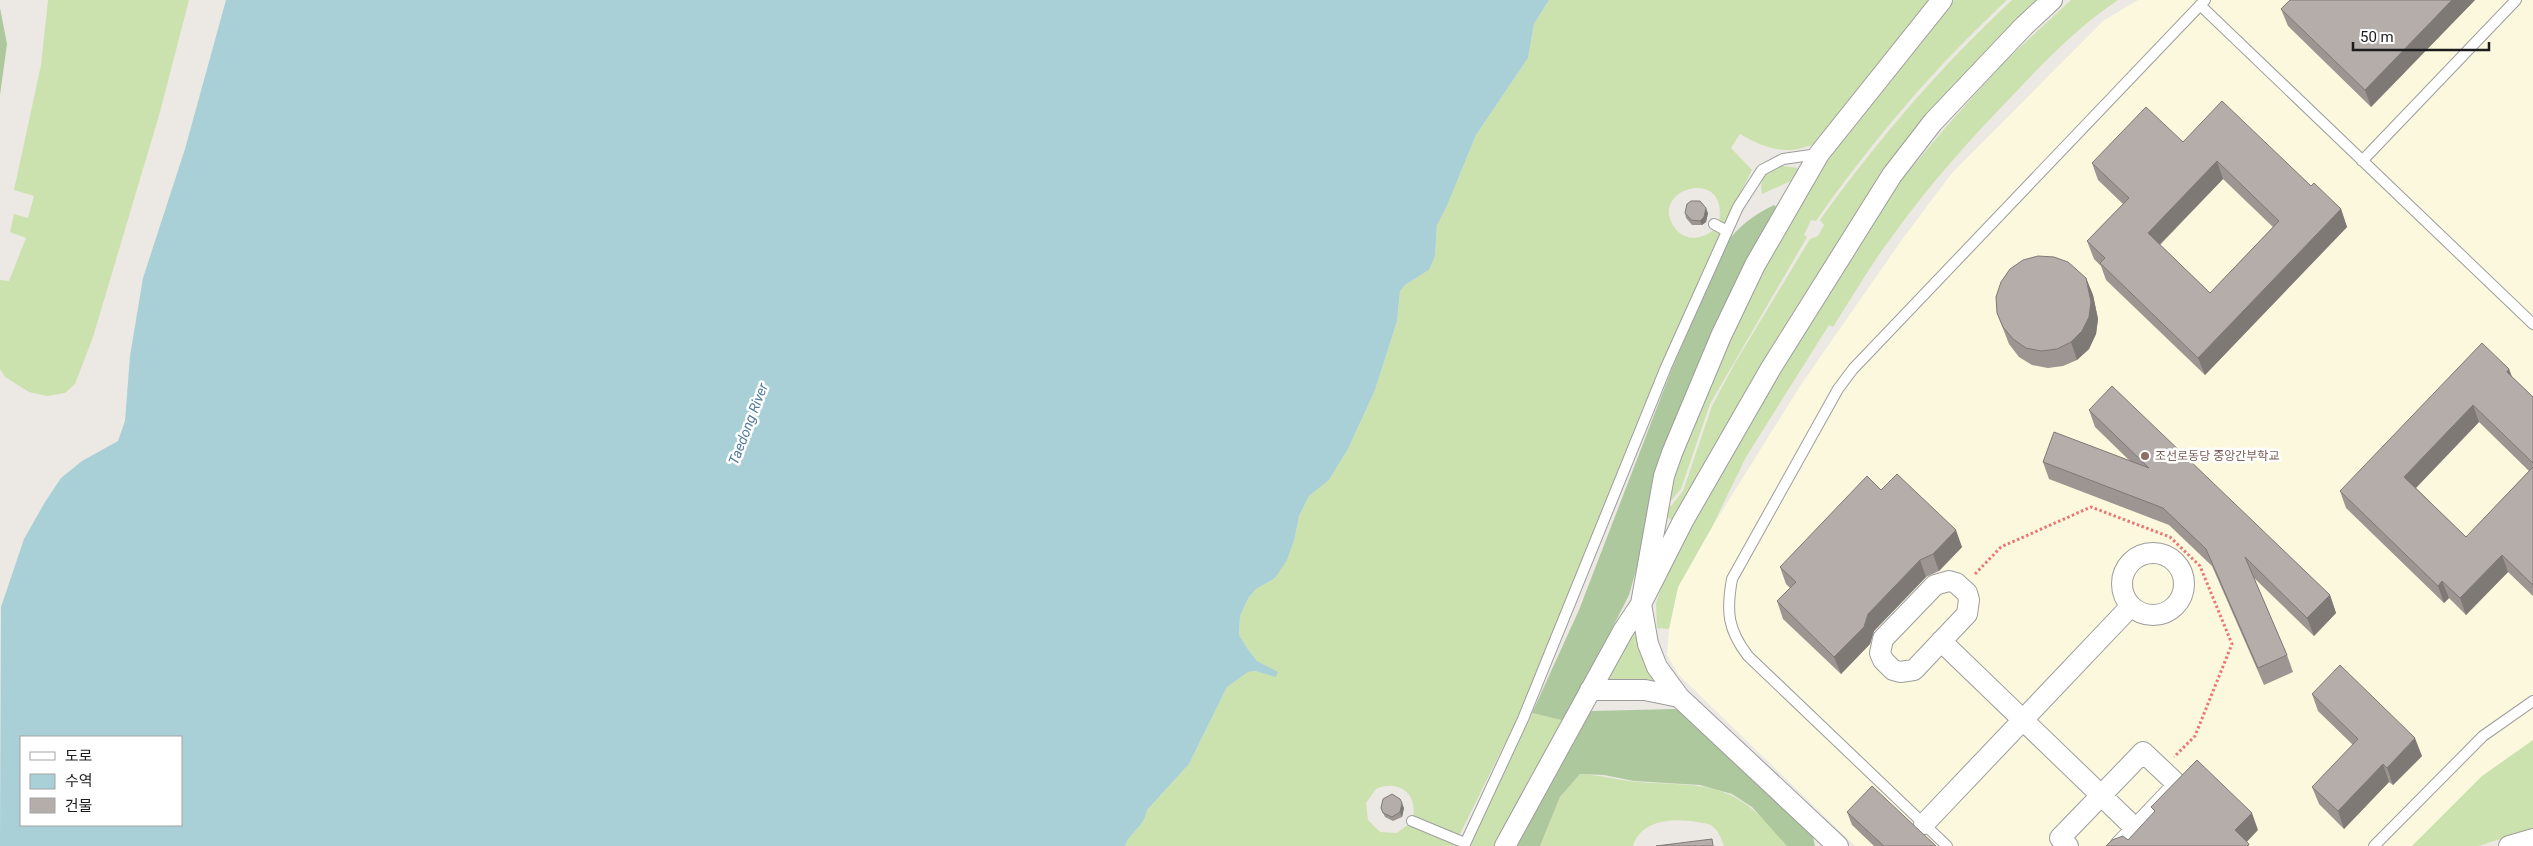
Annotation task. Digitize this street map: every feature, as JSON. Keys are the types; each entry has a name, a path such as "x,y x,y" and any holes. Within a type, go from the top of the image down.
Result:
{"street":[{"path":"1838,846 1679,697 1654,659 1648,644 1641,604 1664,476 1684,420 1755,265 1819,154 1942,0"},
{"path":"1505,846 1623,631 1641,604 1683,522 1771,368 1892,175 1933,122 2017,33 2052,0"},
{"path":"2147,552 2180,556 2184,590 2173,608 2154,615 2144,614 2132,606 2123,592 2122,582 2129,563 2147,552"},
{"path":"1949,581 1962,587 1969,600 1967,614 1914,670 1900,672 1887,666 1880,653 1883,639 1935,584 1949,581"},
{"path":"1924,824 2132,606"},
{"path":"1941,641 2136,829"},
{"path":"1590,690 1644,690 1679,697"},
{"path":"2068,846 2060,838 2143,752 2178,785 2120,846"},
{"path":"2509,846 2533,839"}],"lane":[{"path":"2362,161 2516,0"},
{"path":"1947,846 1748,656 1736,641 1730,622 1728,602 1732,579 1838,389 1853,369 2203,3 2362,161 2533,324"},
{"path":"1412,821 1464,845 1523,719 1666,367 1738,207 1762,170 1783,160 1819,154"},
{"path":"1714,224 1727,231"},
{"path":"2374,846 2483,736 2533,701"}],"path":[{"path":"1962,587 2000,547 2091,507 2170,537 2180,556 2200,566 2232,644 2195,736 2162,770"}],"shaded area":[{"name":"조선로동당 중앙간부학교","path":"2138,0 2533,0 2533,811 2479,846 1855,846 1678,674 1667,655 1669,629 1678,587 1712,527 1800,386 1901,241 1951,174 2103,21"}],"green space":[{"path":"48,0 189,0 160,112 93,337 75,384 65,393 47,396 29,392 5,377 0,369 0,280 9,281 26,238 10,232 14,214 28,218 34,196 14,190 41,65"},
{"path":"1549,0 1932,0 1818,142 1807,147 1787,150 1759,144 1740,134 1731,148 1752,170 1725,224 1719,221 1719,204 1712,193 1702,188 1690,189 1679,194 1671,203 1669,214 1675,228 1684,236 1701,237 1716,228 1721,232 1518,717 1458,838 1413,817 1414,808 1409,795 1398,787 1384,786 1376,789 1366,803 1368,820 1380,832 1397,833 1410,823 1457,843 1456,846 1125,846 1146,816 1147,810 1189,764 1227,687 1248,672 1255,671 1276,676 1277,672 1257,661 1239,635 1240,616 1249,597 1256,589 1275,578 1295,537 1299,516 1309,496 1329,480 1348,449 1375,390 1397,321 1400,291 1405,285 1429,270 1435,256 1437,225 1476,135 1528,58 1534,24"},
{"path":"1954,0 2007,0 1980,25 1905,106 1859,162 1816,221 1811,220 1804,235 1807,237 1710,404 1681,489 1669,503 1667,502 1691,427 1761,269 1835,142"},
{"path":"2012,0 2050,0 1940,111 1674,522 1667,517 1666,507 1671,506 1683,491 1712,406 1735,363 1810,239 1818,236 1824,225 1820,220 1910,106 1985,25"},
{"path":"2071,0 2118,0 2076,32 2038,69 1966,146 1905,219 1833,327 1829,325 1746,457 1712,527 1678,587 1669,629 1657,628 1656,603 1664,580 1734,445 1870,223 1902,179 2001,65"},
{"path":"0,8 7,44 0,95"},
{"path":"1777,165 1798,168 1801,173 1800,177 1762,194 1761,184 1764,176"},
{"path":"1774,205 1779,209 1645,539 1629,595 1565,721 1532,713 1579,610 1671,371 1726,244 1747,222"},
{"path":"1634,629 1637,631 1657,681 1654,683 1629,679 1612,680 1609,678 1608,673"},
{"path":"1675,709 1687,713 1811,828 1815,846 1787,846 1752,807 1732,794 1700,785 1634,781 1604,775 1580,774 1560,797 1540,846 1513,846 1587,714 1592,711"},
{"path":"1532,713 1565,721 1497,846 1469,846"},
{"path":"2533,740 2533,828 2479,846 2412,846 2482,776"},
{"path":"1580,774 1637,782 1691,785 1722,792 1752,809 1778,834 1787,846 1724,846 1718,832 1711,825 1679,820 1651,825 1637,837 1633,846 1540,846 1560,797"}],"water":[{"name":"Taedong River","path":"226,0 1549,0 1534,24 1528,58 1476,135 1437,225 1435,256 1429,270 1405,285 1400,291 1397,321 1375,390 1348,449 1329,480 1309,496 1299,516 1295,537 1287,560 1275,578 1256,589 1249,597 1240,616 1239,635 1257,661 1278,672 1276,677 1255,671 1248,672 1227,687 1189,764 1147,810 1146,816 1125,846 0,846 1,607 24,539 61,478 82,461 118,441 125,421 130,356 143,278 185,149"}],"building":[{"path":"2290,0 2452,0 2365,90 2281,9"},
{"path":"2222,101 2311,186 2314,183 2341,209 2198,358 2100,263 2105,258 2087,241 2129,198 2092,163 2146,107 2183,142","holes":["2217,161 2279,221 2210,293 2148,233"]},
{"path":"1691,201 1700,201 1706,208 1704,217 1700,221 1691,220 1685,213 1687,204"},
{"path":"2038,256 2054,257 2068,262 2086,278 2091,302 2089,317 2082,331 2071,342 2057,349 2041,351 2026,348 2013,339 2003,327 1997,313 1996,297 2001,282 2010,269 2023,260"},
{"path":"2482,343 2509,369 2507,372 2533,397 2533,463 2473,405 2404,477 2466,537 2533,467 2533,585 2502,555 2460,598 2442,581 2438,586 2340,491"},
{"path":"2112,386 2330,595 2307,618 2245,557 2287,655 2258,668 2206,549 2163,508 2043,462 2054,432 2149,468 2089,410"},
{"path":"1897,474 1956,530 1933,554 1920,560 1868,614 1864,627 1834,657 1777,601 1796,582 1780,567 1867,476 1881,490"},
{"path":"2340,665 2415,738 2387,768 2383,764 2338,811 2312,787 2358,739 2312,694"},
{"path":"2197,760 2252,813 2235,830 2249,844 2248,846 2106,846 2112,840 2123,836 2128,840 2155,811 2151,807"},
{"path":"1872,786 1936,846 1884,846 1847,812"},
{"path":"1392,794 1400,799 1402,803 1400,812 1392,817 1383,813 1381,808 1383,799"},
{"path":"1712,839 1713,846 1656,846"}],"place":[{"name":"조선로동당 중앙간부학교","path":"2145,456"}]}
